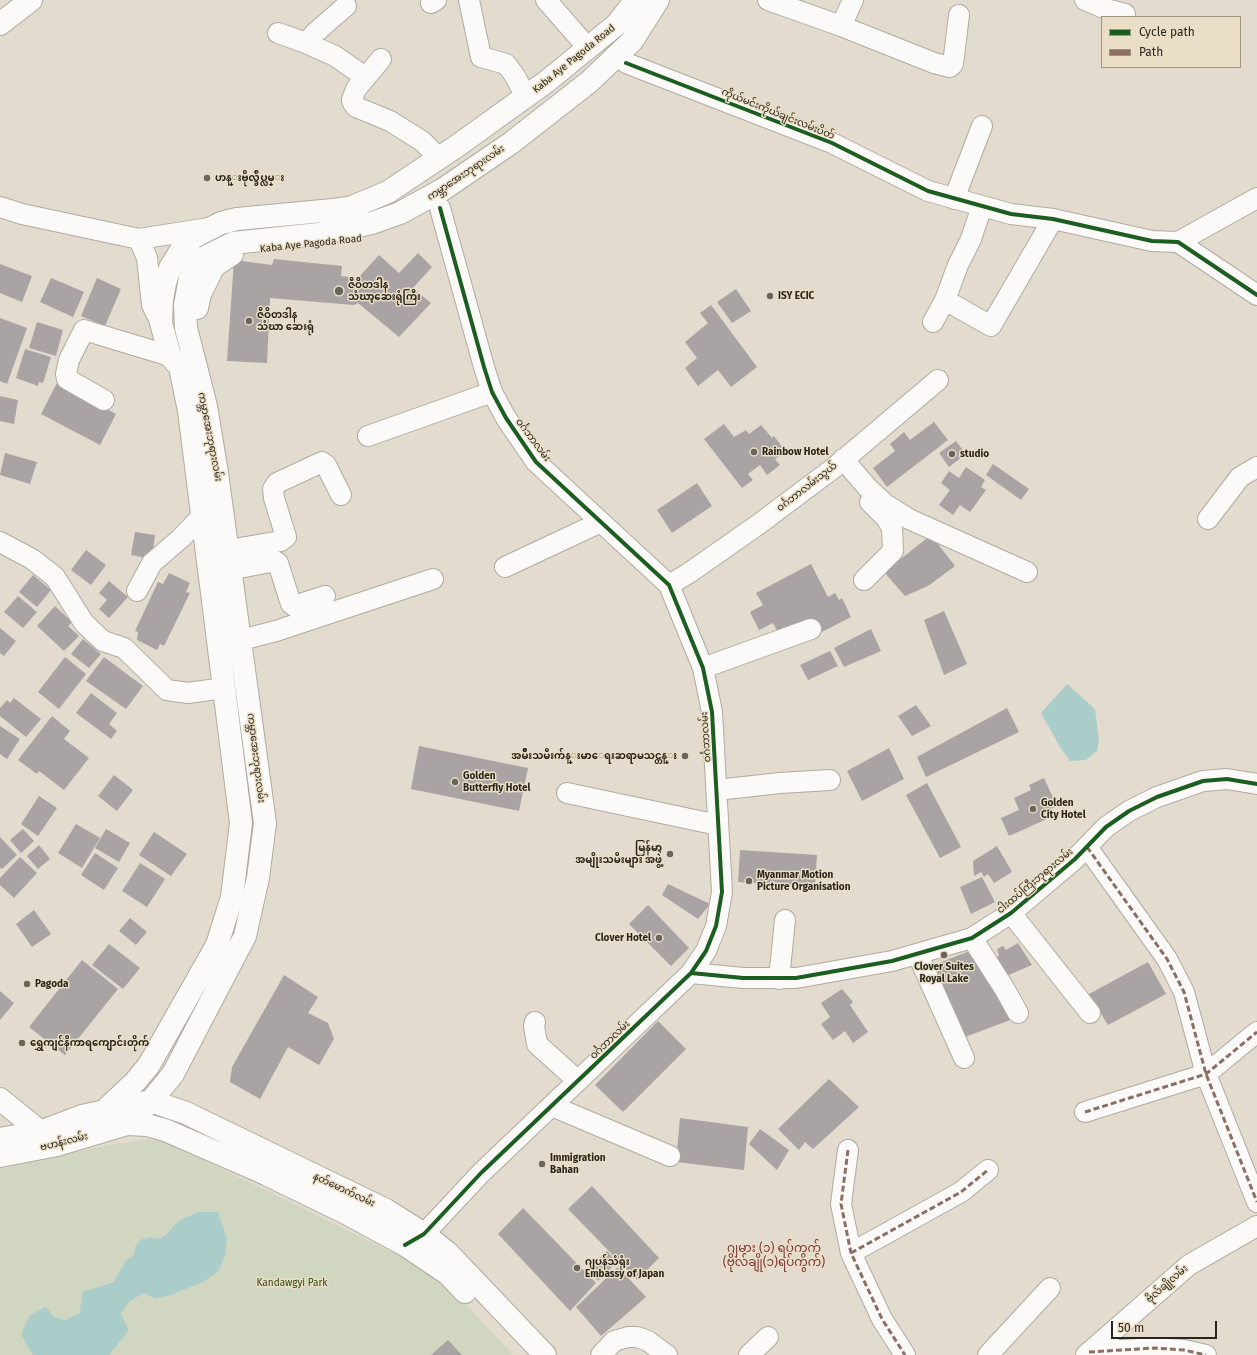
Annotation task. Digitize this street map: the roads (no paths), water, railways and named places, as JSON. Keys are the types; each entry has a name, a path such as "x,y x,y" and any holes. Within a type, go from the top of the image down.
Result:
{"main road":[{"path":"0,24 31,0"},
{"name":"Kaba Aye Pagoda Road","path":"170,268 181,250 194,237 209,228 237,219 317,212 352,207 388,192 526,97 616,25 636,0"},
{"name":"ကမ္ဘာအေးဘုရားလမ်း","path":"103,1112 135,1082 150,1065 217,945 232,897 241,823 189,411 182,364 173,332 172,311 174,289 180,270 189,258 203,244 215,238 245,229 292,225 364,213 402,195 506,128 553,94 589,64 624,31 635,18 645,0"},
{"name":"ကမ္ဘာအေးဘုရားလမ်း","path":"182,364 186,328 185,305 190,278 197,264 204,257 232,243 319,234 372,223 387,219 428,198 461,178 505,147 589,82 632,41 658,0"},
{"name":"Kaba Aye Pagoda Road","path":"182,364 200,343 197,308 200,294 214,266 229,255 250,250 357,241 393,232 440,208 566,116 626,63 638,51 660,19 670,0"},
{"name":"ကမ္ဘာအေးဘုရားလမ်း","path":"127,1124 151,1101 173,1074 245,936 258,878 265,823 230,560 206,406 161,323 162,300 170,268"},
{"path":"150,1065 151,1101 178,1134"},
{"path":"173,1074 176,1094 186,1113"},
{"path":"0,1099 49,1138"},
{"path":"103,1112 151,1101"},
{"name":"နတ်မောက်လမ်း","path":"151,1101 186,1113 386,1210 424,1234 448,1254 545,1355"},
{"name":"ဗဟန်းလမ်း","path":"0,1156 49,1138 82,1116 103,1112"},
{"name":"နတ်မောက်လမ်း","path":"127,1124 147,1125 178,1134 331,1205 405,1245 448,1274 524,1355"},
{"name":"ဗဟန်းလမ်း","path":"0,1139 49,1138 127,1124"}],"street":[{"path":"469,0 481,57 506,64 515,76 526,97"},
{"path":"546,0 588,48"},
{"path":"768,0 841,26 934,64 950,67 953,64 959,16"},
{"path":"841,26 853,0"},
{"path":"1085,0 1106,9 1125,14"},
{"path":"306,43 316,32 346,6"},
{"path":"278,33 306,43 335,56 366,78"},
{"path":"381,59 356,89 352,100 353,103 403,129 422,141 439,158"},
{"name":"ကိုယ်မင်းကိုယ်ချင်းလမ်းပိတ်","path":"626,63 832,143 928,191 1011,214 1053,219 1152,241 1178,242"},
{"path":"954,199 982,126"},
{"path":"1257,198 1178,242 1257,295"},
{"path":"933,322 945,300 958,265 971,239 982,206"},
{"path":"0,207 22,214 139,239 209,228"},
{"name":"ဝင်္ဂဘာလမ်း","path":"405,1245 424,1234 480,1173 692,973 706,951 716,926 722,892 712,712 703,668 669,585 536,462 506,418 492,392 484,367 440,208"},
{"path":"945,300 991,326 1053,219"},
{"path":"139,239 147,258 152,305 161,323"},
{"path":"104,400 67,379 66,374 69,360 84,330 182,364"},
{"name":"ဝင်္ဂဘာလမ်းသွယ်","path":"669,585 689,573 759,524 854,452 938,380"},
{"path":"368,436 492,392"},
{"path":"209,573 230,560 286,538 274,498 273,489 277,483 322,462 326,465 341,495"},
{"path":"839,463 885,504 909,519 1027,572"},
{"path":"839,463 886,518 892,528 893,552 864,580"},
{"path":"1208,519 1240,477 1257,467"},
{"path":"137,591 152,563 181,538 202,516"},
{"path":"505,567 601,522"},
{"path":"0,542 32,559 55,577 84,623 103,641 124,648 168,690 188,693 224,688"},
{"path":"230,560 275,561 278,563 291,604 294,606 325,596"},
{"path":"241,640 276,631 432,578"},
{"path":"703,668 811,629"},
{"name":"ငါးထပ်ကြီးဘုရားလမ်း","path":"692,973 779,979 803,977 918,955 972,938 1011,913 1087,847 1106,827 1129,811 1157,797 1203,781 1227,779 1257,784"},
{"path":"717,790 780,783 830,780"},
{"path":"567,793 718,825"},
{"path":"1087,847 1167,959 1184,992 1206,1074 1257,1202"},
{"path":"1011,913 1090,1013"},
{"path":"779,979 785,920"},
{"path":"972,938 1018,1013"},
{"path":"918,955 964,1058"},
{"path":"535,1022 534,1026 537,1044 578,1082"},
{"path":"1085,1112 1206,1074 1257,1032"},
{"path":"552,1106 670,1156"},
{"path":"848,1150 841,1204 851,1253 882,1319 905,1355"},
{"path":"851,1253 960,1192 988,1170"},
{"name":"ဗိုလ်ချိုလမ်း","path":"1088,1354 1189,1265 1257,1226"},
{"path":"988,1355 1050,1288"},
{"path":"601,1355 614,1341 628,1337 637,1337 648,1341 667,1355"},
{"path":"749,1355 768,1337"},
{"path":"1088,1354 1155,1348 1184,1350 1206,1355"}],"water":[{"path":"1067,684 1095,709 1099,740 1097,751 1086,760 1070,761 1060,747 1041,713"},
{"path":"198,1212 218,1212 227,1239 225,1255 218,1272 203,1282 171,1295 156,1299 144,1293 130,1301 121,1314 129,1330 109,1355 33,1355 21,1334 30,1315 46,1307 54,1317 65,1320 80,1313 82,1292 114,1282 125,1261 134,1255 135,1247 140,1240 149,1237 160,1238 166,1235 178,1221"}],"place":[{"name":"ဟန္းဗိုလ္ခ်ဳပ္လမ္း","path":"207,178"},
{"name":"ဇီဝိတဒါန သံဃာ့ဆေးရုံကြီး","path":"339,291"},
{"name":"ISY ECIC","path":"770,296"},
{"name":"ဇီဝိတဒါန သံဃာ ဆေးရုံ","path":"249,321"},
{"name":"Rainbow Hotel","path":"754,452"},
{"name":"studio","path":"952,454"},
{"name":"အမ်ိဳးသမီးက်န္းမာေရးဆရာမသင္တန္း","path":"685,756"},
{"name":"Golden Butterfly Hotel","path":"455,782"},
{"name":"Golden City Hotel","path":"1033,809"},
{"name":"မြန်မာ့ အမျိုးသမီးများ အဖွဲ့","path":"670,854"},
{"name":"Myanmar Motion Picture Organisation","path":"749,881"},
{"name":"Clover Hotel","path":"659,938"},
{"name":"Clover Suites Royal Lake","path":"944,955"},
{"name":"Pagoda","path":"27,984"},
{"name":"ရွှေကျင်နိကာရကျောင်းတိုက်","path":"22,1043"},
{"name":"Immigration Bahan","path":"542,1164"},
{"name":"ဂျပန်သံရုံး Embassy of Japan","path":"577,1268"}],"district":[{"name":"ဂျမား (၁) ရပ်ကွက် (ဗိုလ်ချို(၁)ရပ်ကွက်)","path":"774,1256"}],"park label":[{"name":"Kandawgyi Park","path":"292,1283"}]}
